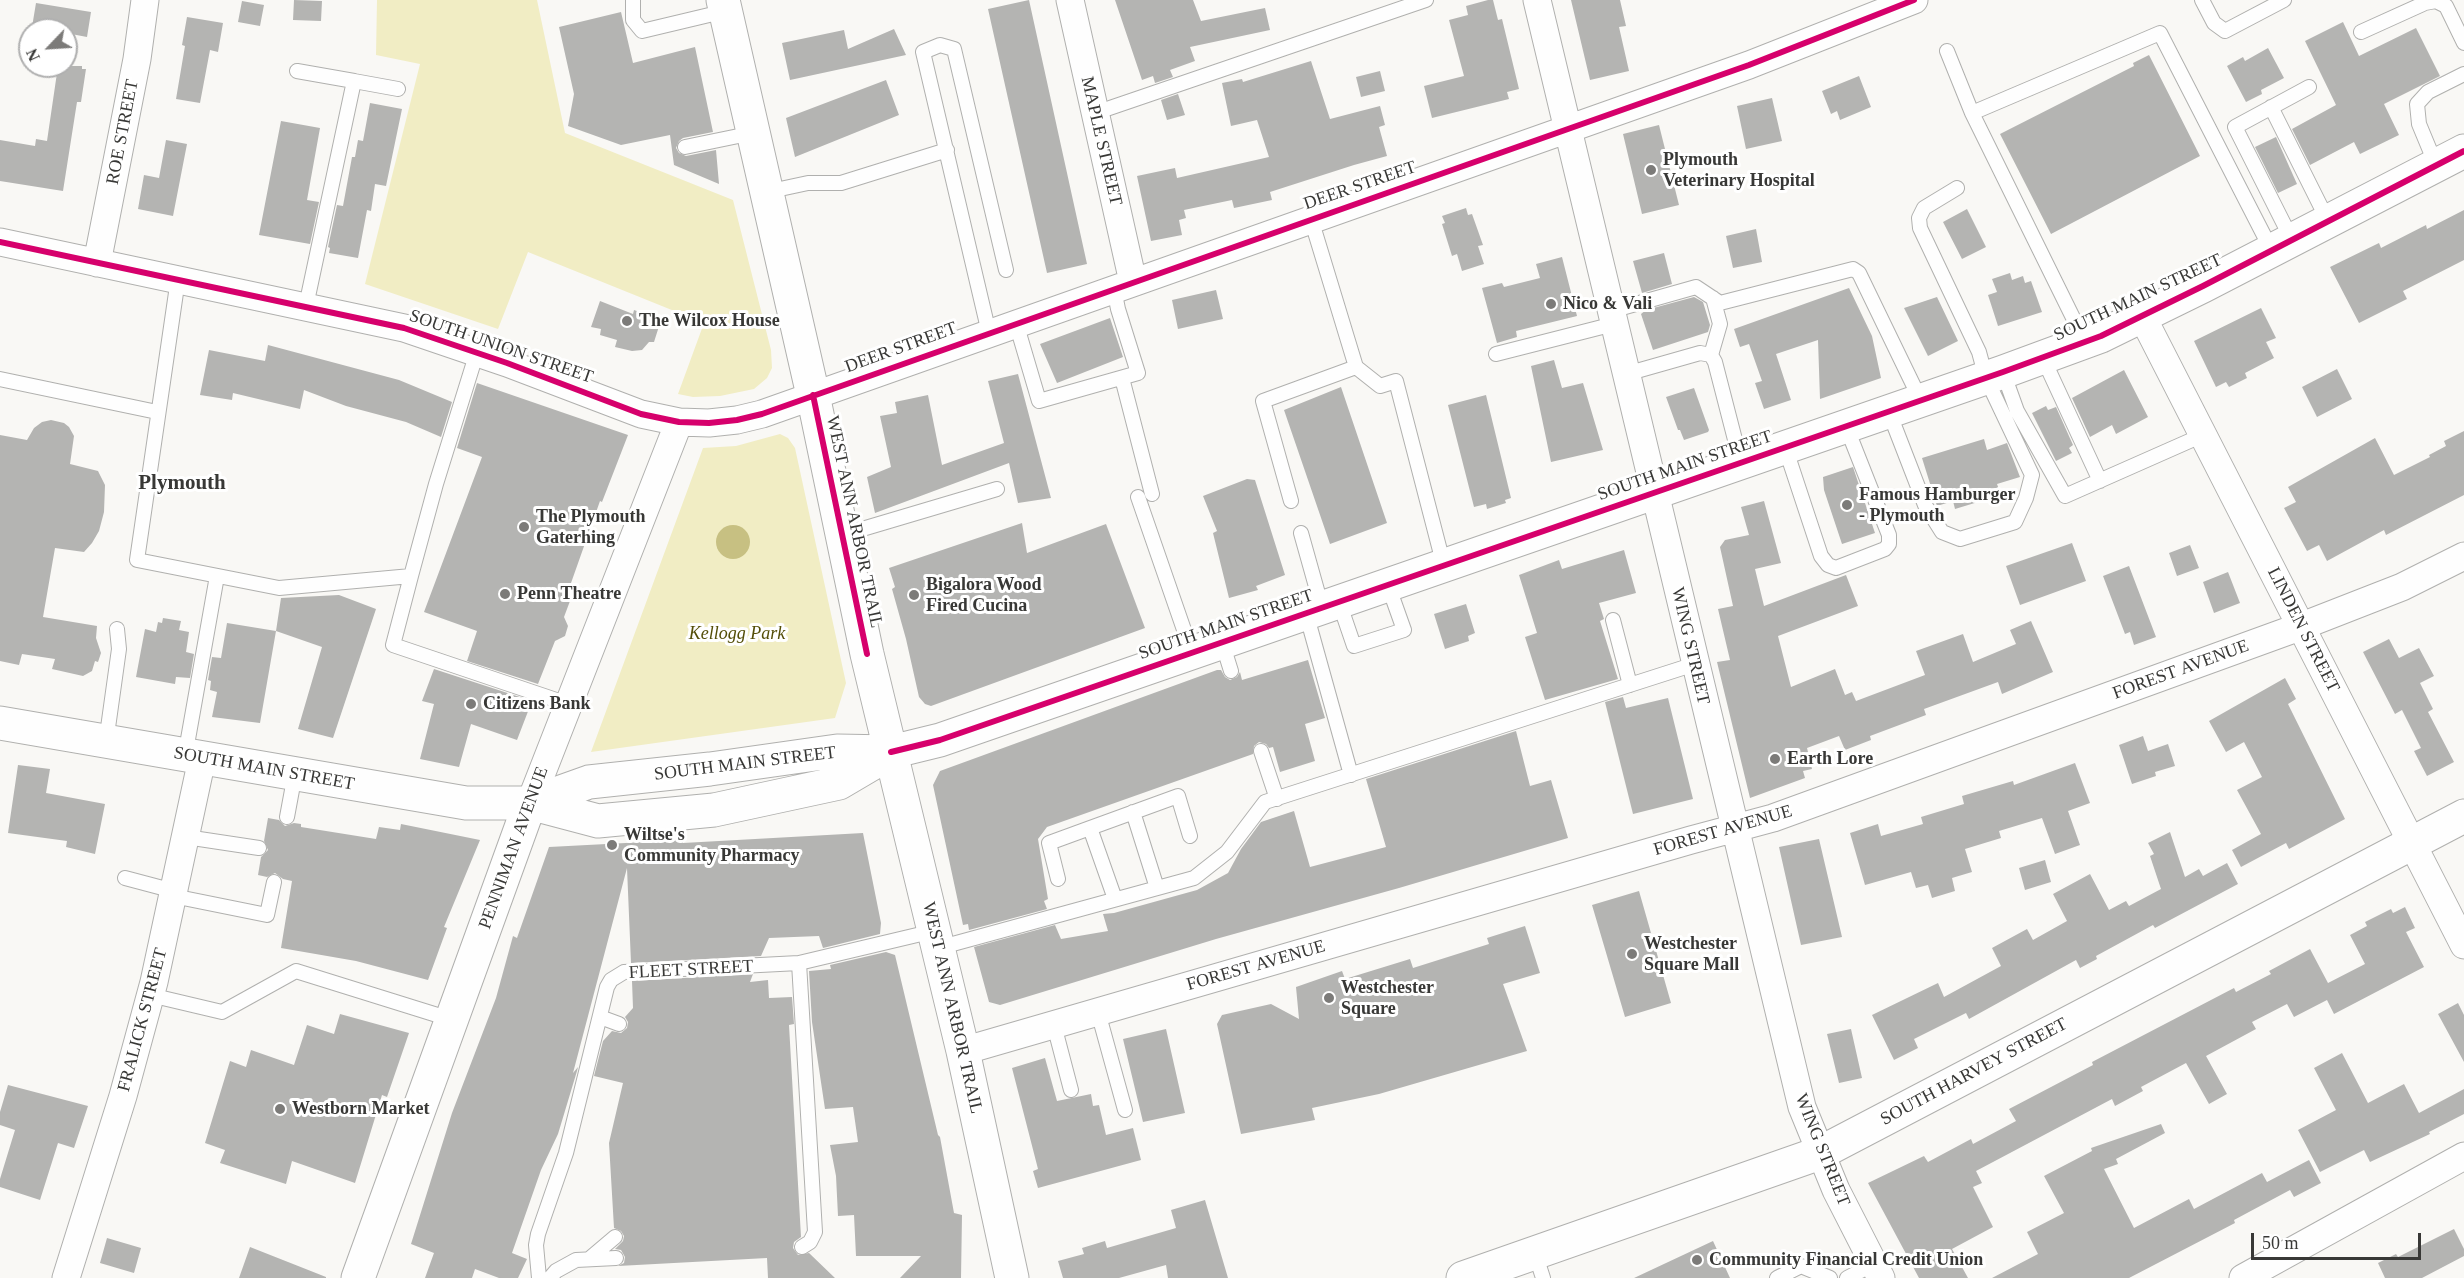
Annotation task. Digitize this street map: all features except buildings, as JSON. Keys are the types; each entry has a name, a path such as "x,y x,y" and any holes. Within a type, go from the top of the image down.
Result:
{"street":[{"name":"ROE STREET","path":"98,263 137,59 145,0"},
{"name":"MAPLE STREET","path":"1070,0 1095,113 1124,285"},
{"name":"WING STREET","path":"1538,0 1802,1107 1836,1190 1877,1271"},
{"name":"DEER STREET","path":"813,396 1749,65 1910,1"},
{"name":"WEST ANN ARBOR TRAIL","path":"724,5 813,396 867,654 963,1051 1012,1278"},
{"name":"SOUTH MAIN STREET","path":"0,723 466,803 530,803 589,782 837,752 891,752 940,740 1192,653 1227,657 1323,608 2085,342 2142,316 2450,158"},
{"name":"SOUTH UNION STREET","path":"0,242 404,328 477,352 641,414 679,422 709,423 737,420 762,414 813,396"},
{"name":"LINDEN STREET","path":"2142,316 2464,945"},
{"name":"PENNIMAN AVENUE","path":"358,1278 530,803 679,422"},
{"name":"FOREST AVENUE","path":"963,1051 1773,818 2302,626 2402,587 2464,556"},
{"name":"FRALICK STREET","path":"66,1278 123,1096 150,995 186,837 194,757"},
{"name":"SOUTH HARVEY STREET","path":"1462,1278 1539,1265 1820,1153 2464,816"},
{"path":"2242,1278 2464,1156"}],"lane":[{"path":"633,0 633,20 642,31 724,5"},
{"path":"1095,113 1425,0"},
{"path":"2202,0 2214,23 2225,31 2284,0"},
{"path":"2361,32 2425,3 2436,1 2446,6 2464,43"},
{"path":"1972,112 2160,33 2282,245"},
{"path":"989,333 923,52 940,45 954,49 1006,270"},
{"path":"1947,51 1972,112 2085,342"},
{"path":"297,71 398,89"},
{"path":"2450,158 2419,124 2417,104 2428,92 2464,74"},
{"path":"306,306 354,81"},
{"path":"2282,245 2235,127 2309,87"},
{"path":"2271,107 2328,221"},
{"path":"685,147 753,133"},
{"path":"766,192 808,183 841,183 946,150"},
{"path":"1957,188 1924,208 1919,218 1920,228 1979,352 2017,411 2065,496 2203,435"},
{"path":"1311,219 1356,367 1380,386 1396,381 1444,566"},
{"path":"1496,354 1696,287 1720,303 1853,269 1859,273 1921,400"},
{"path":"178,279 137,560 279,588 411,576"},
{"path":"1016,323 1039,401 1138,373 1118,309 1124,285"},
{"path":"1713,298 1720,324 1711,355 1715,362 1741,463"},
{"path":"477,352 436,484 393,645 568,704"},
{"path":"1626,374 1700,353 1711,355"},
{"path":"2043,358 2100,481"},
{"path":"1291,501 1263,401 1356,367"},
{"path":"1889,411 1925,505 1942,532 1960,539 2015,522 2032,475 1995,375"},
{"path":"1122,378 1152,494"},
{"path":"0,379 157,412"},
{"path":"1785,447 1821,556 1828,565 1836,568 1885,549 1889,544 1889,535 1846,426"},
{"path":"842,535 997,489"},
{"path":"1138,497 1192,653"},
{"path":"1301,533 1323,608 1351,775"},
{"path":"194,757 217,576"},
{"path":"1323,608 1354,646 1404,630 1388,585"},
{"path":"1613,620 1630,685"},
{"path":"106,742 119,649 117,629"},
{"name":"FLEET STREET","path":"539,1278 536,1245 538,1233 566,1153 602,1027 607,987 611,980 624,972 799,963 936,939 1115,899 1194,878 1227,852 1265,802 1695,664"},
{"path":"1260,751 1277,799"},
{"path":"286,817 294,774"},
{"path":"1058,879 1049,843 1178,796 1190,836"},
{"path":"1133,812 1157,888"},
{"path":"1090,828 1115,899"},
{"path":"186,837 259,848"},
{"path":"125,878 174,894 267,915 274,882"},
{"path":"799,963 815,1233 810,1242 802,1247"},
{"path":"150,995 222,1012 296,971 450,1019"},
{"path":"1098,1012 1125,1110"},
{"path":"602,1027 619,1024"},
{"path":"1054,1025 1071,1090"},
{"path":"590,1259 615,1237"},
{"path":"553,1274 576,1260 616,1258"},
{"path":"1777,1278 1801,1266 1830,1278"},
{"path":"1847,1278 1877,1271"}],"green space":[{"path":"377,0 537,0 565,133 733,200 771,350 772,368 767,378 754,389 720,396 693,397 678,394 704,323 528,252 498,329 365,284 420,64 376,55"},
{"name":"Kellogg Park","path":"780,434 788,438 795,448 846,683 835,718 591,752 703,448 736,446"}],"shaded area":[{"path":"733,525 745,530 750,542 745,554 733,559 721,554 716,542 721,530"}],"cycle path":[{"path":"0,242 404,328 507,363 641,414 679,422 709,423 737,420 762,414 1749,65 1914,0"},
{"path":"891,752 940,740 2101,336 2464,151"},
{"path":"813,395 867,654"}],"place":[{"name":"Plymouth Veterinary Hospital","path":"1651,170"},
{"name":"Nico & Vali","path":"1551,304"},
{"name":"The Wilcox House","path":"627,321"},
{"name":"Famous Hamburger - Plymouth","path":"1847,505"},
{"name":"The Plymouth Gaterhing","path":"524,527"},
{"name":"Penn Theatre","path":"505,594"},
{"name":"Bigalora Wood Fired Cucina","path":"914,595"},
{"name":"Citizens Bank","path":"471,704"},
{"name":"Earth Lore","path":"1775,759"},
{"name":"Wiltse's Community Pharmacy","path":"612,845"},
{"name":"Westchester Square Mall","path":"1632,954"},
{"name":"Westchester Square","path":"1329,998"},
{"name":"Westborn Market","path":"280,1109"},
{"name":"Community Financial Credit Union","path":"1697,1260"}],"district":[{"name":"Plymouth","path":"182,484"}]}
